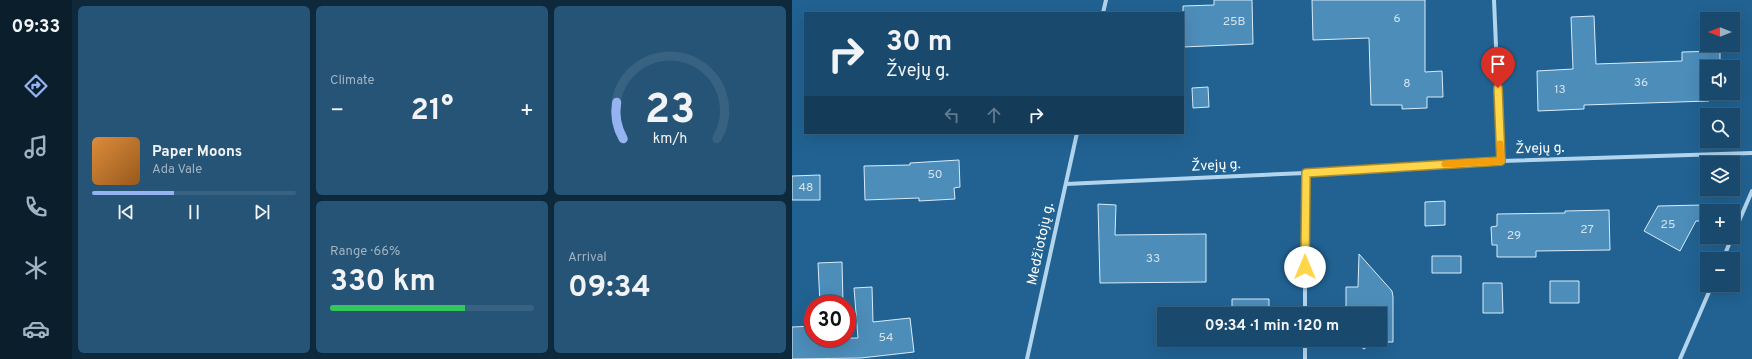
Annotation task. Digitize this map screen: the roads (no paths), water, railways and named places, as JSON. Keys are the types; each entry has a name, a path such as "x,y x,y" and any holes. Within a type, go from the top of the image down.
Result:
{"street":[{"path":"1103,12 1106,0"},
{"path":"1494,0 1501,161"},
{"name":"Medžiotojų g.","path":"1027,359 1077,134"},
{"name":"Žvejų g.","path":"1066,184 1306,173 1501,161 1752,153"},
{"path":"1305,307 1306,173"},
{"path":"1740,219 1752,191"},
{"path":"1680,359 1709,292"},
{"path":"1305,347 1305,359"}]}
